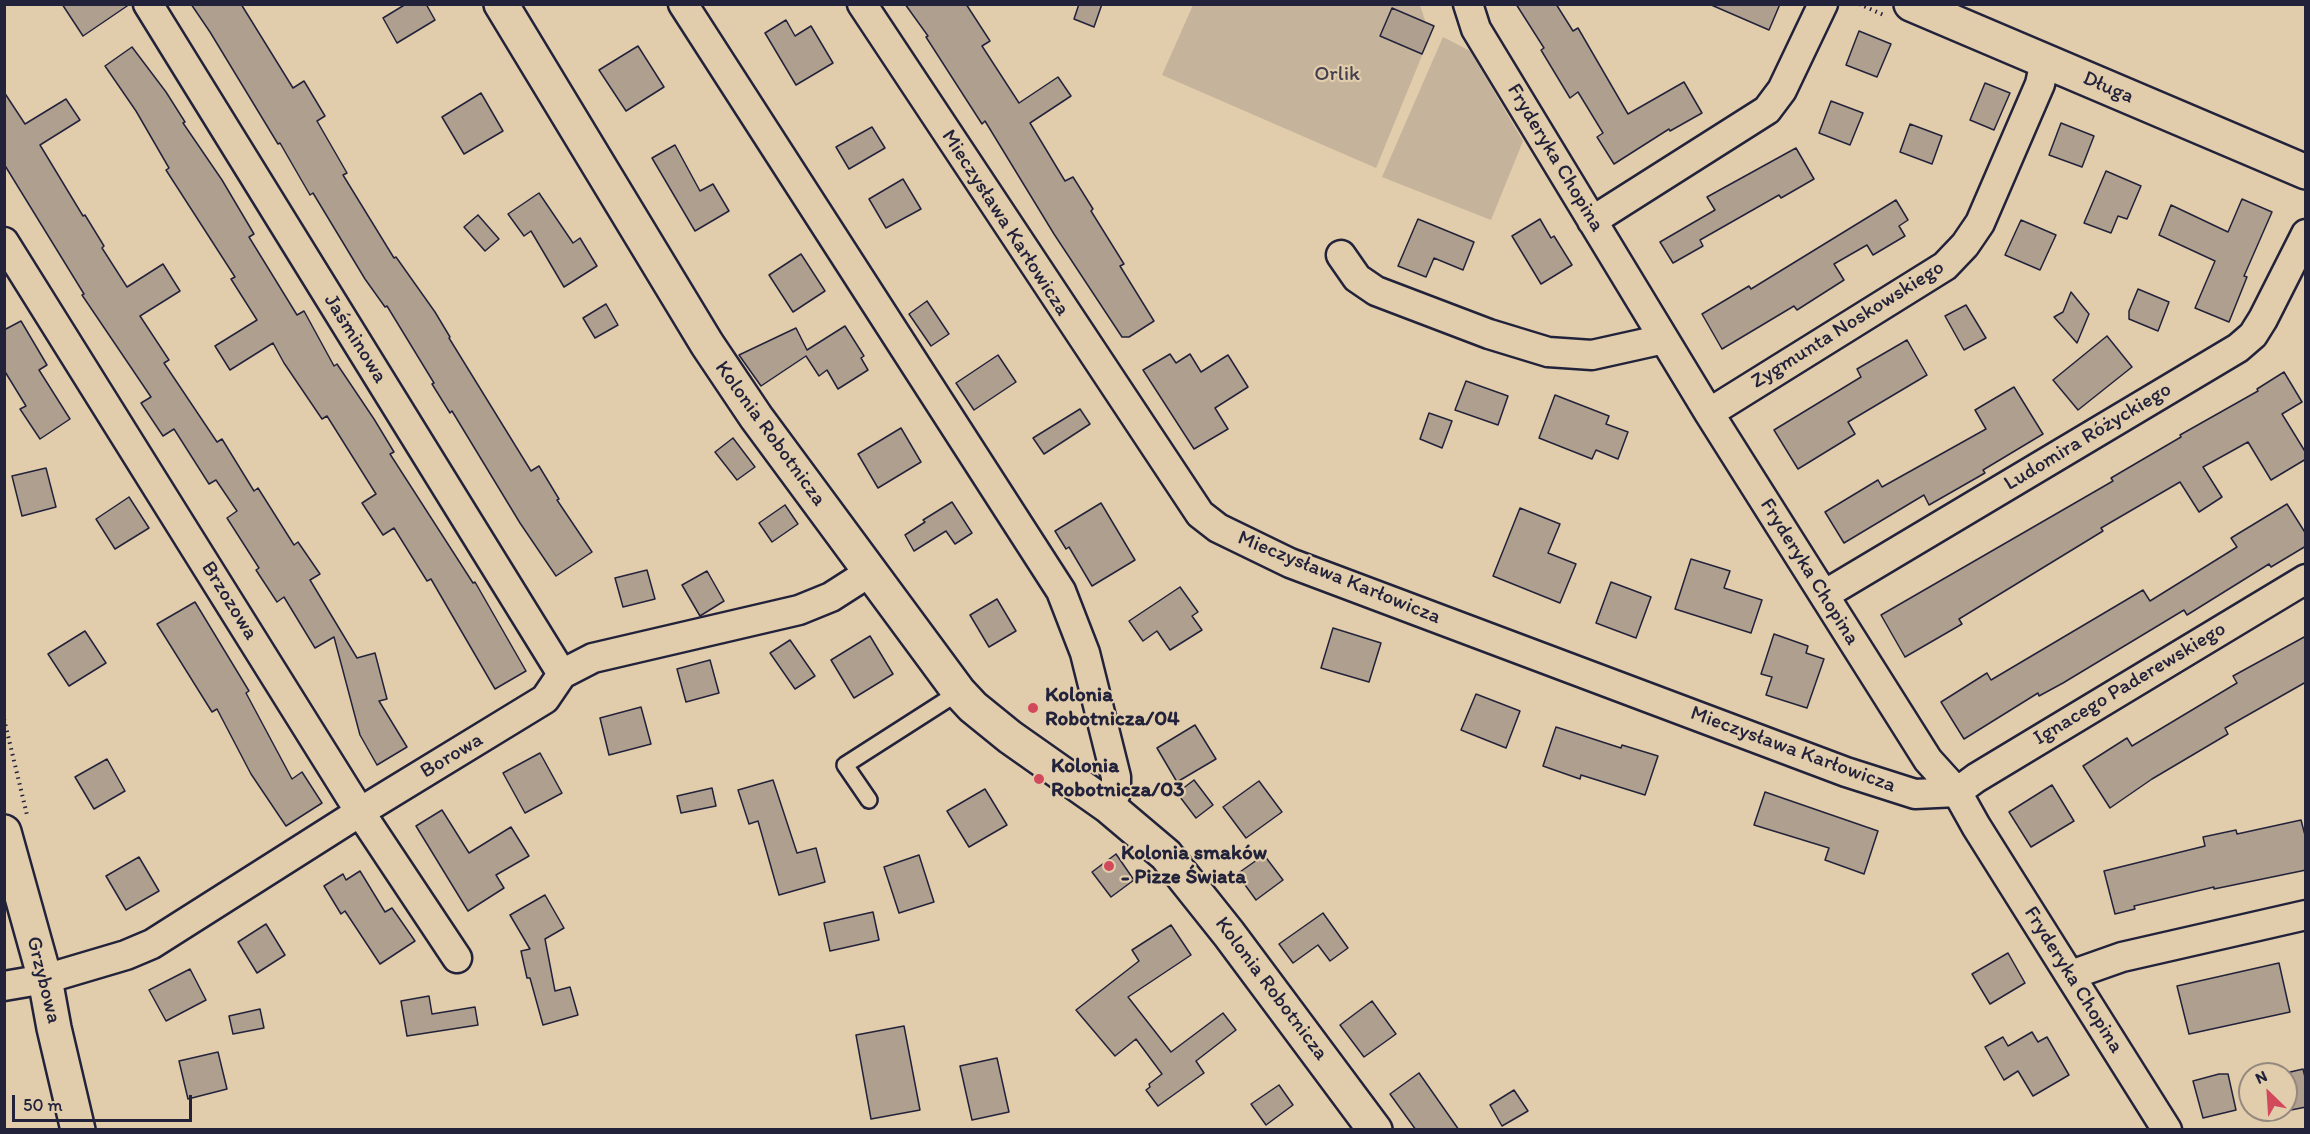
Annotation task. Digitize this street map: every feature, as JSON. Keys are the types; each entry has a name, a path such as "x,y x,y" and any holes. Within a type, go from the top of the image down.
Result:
{"street":[{"name":"Jaśminowa","path":"148,4 561,674"},
{"name":"Kolonia Robotnicza","path":"501,4 707,344 756,417 959,692 973,707 1010,737 1108,806 1148,838 1180,870 1375,1130"},
{"path":"683,4 1060,591 1085,653 1116,777 1116,793 1108,806"},
{"name":"Mieczysława Karłowicza","path":"862,4 1179,486 1200,514 1218,528 1290,563 1846,772 1915,794 1957,792"},
{"name":"Fryderyka Chopina","path":"1468,4 1476,29 1709,413 1928,760 1957,792 1976,826 2168,1130"},
{"path":"1592,221 1767,110 1782,90 1823,4"},
{"name":"Długa","path":"1911,4 2306,172"},
{"name":"Zygmunta Noskowskiego","path":"1709,413 1945,266 1965,245 1985,212 2040,84 2045,61"},
{"name":"Ludomira Różyckiego","path":"1824,595 2238,348 2253,335 2264,319 2306,234"},
{"name":"Brzozowa","path":"4,242 360,812 457,958"},
{"path":"1341,255 1357,278 1376,291 1489,333 1548,352 1592,355 1664,339"},
{"name":"Borowa","path":"4,986 45,979 126,955 152,944 544,699 561,674 593,658 799,610 831,597 870,572"},
{"name":"Ignacego Paderewskiego","path":"1957,792 1976,778 2306,579"},
{"name":"Grzybowa","path":"4,832 45,979 78,1130"},
{"path":"2071,975 2122,957 2306,915"}],"lane":[{"path":"869,800 845,765 959,692"}],"green space":[{"name":"Orlik","path":"1193,5 1420,5 1430,36 1376,168 1162,75"},
{"path":"1443,37 1470,51 1523,141 1491,220 1382,177"}],"building":[{"path":"62,4 130,4 83,36"},
{"path":"191,4 241,4 293,88 304,81 325,116 317,121 347,173 343,175 394,258 396,257 435,312 531,471 539,466 559,499 557,500 592,552 556,576 520,523 452,411 450,413 387,306 385,307 365,279 313,193 310,195 280,143 278,144"},
{"path":"406,4 426,4 435,20 397,43 383,18"},
{"path":"905,4 966,4 990,41 982,46 1019,103 1058,77 1071,96 1030,123 1065,181 1073,177 1124,264 1120,266 1154,321 1129,337 1122,337 1054,234 985,121 982,124 926,37 928,36"},
{"path":"1079,4 1102,4 1094,27 1074,19"},
{"path":"1516,4 1556,4 1573,31 1578,28 1628,114 1684,82 1702,113 1670,131 1669,129 1614,164 1597,137 1603,133 1578,92 1570,98 1541,50 1544,48"},
{"path":"1709,4 1780,4 1769,30"},
{"path":"1392,8 1434,26 1422,54 1380,36"},
{"path":"786,20 795,36 811,26 833,63 796,85 765,33"},
{"path":"1859,31 1891,44 1877,77 1846,65"},
{"path":"638,46 664,87 626,111 599,70"},
{"path":"132,47 166,92 185,122 183,123 222,180 254,234 249,237 297,315 304,311 334,366 337,364 374,419 394,452 390,454 473,583 475,582 526,671 495,689 431,579 427,581 394,528 383,535 362,503 376,494 327,416 322,419 273,343 230,370 215,346 257,320 231,279 235,277 166,170 169,168 136,111 105,66"},
{"path":"1985,83 2010,93 1994,130 1970,120"},
{"path":"4,92 25,124 66,99 80,120 40,145 104,246 102,248 127,287 163,264 180,291 140,316 169,360 164,363 217,442 222,439 254,491 258,488 294,545 298,542 320,574 310,580 357,658 375,653 387,699 379,701 407,747 377,765 360,735 334,637 315,648 284,597 277,602 256,570 259,568 227,518 237,511 216,480 209,484 174,429 163,436 141,403 151,397 82,295 84,294 4,164"},
{"path":"481,93 503,131 464,154 442,117"},
{"path":"1831,101 1863,113 1850,145 1819,133"},
{"path":"2061,123 2094,136 2082,167 2049,155"},
{"path":"1910,124 1942,136 1932,164 1900,152"},
{"path":"872,127 885,148 849,169 836,147"},
{"path":"675,145 700,191 713,184 729,211 695,231 652,158"},
{"path":"1796,148 1814,179 1781,198 1779,195 1700,240 1703,246 1673,263 1660,242 1715,210 1707,197"},
{"path":"2106,171 2141,186 2127,219 2118,216 2111,233 2084,223"},
{"path":"903,179 921,209 886,228 869,199"},
{"path":"539,193 573,243 580,238 597,266 564,287 531,231 524,236 508,214"},
{"path":"2242,199 2272,212 2244,276 2247,277 2229,322 2195,308 2215,261 2159,235 2171,205 2228,232"},
{"path":"1896,200 1908,220 1899,226 1905,236 1873,255 1867,245 1834,264 1844,280 1797,310 1794,306 1722,349 1702,314 1749,286 1751,289"},
{"path":"478,215 499,239 485,251 464,227"},
{"path":"1418,219 1474,242 1463,270 1434,258 1426,277 1398,266"},
{"path":"1540,219 1551,238 1554,236 1572,265 1541,284 1512,236"},
{"path":"2021,220 2056,235 2040,270 2005,255"},
{"path":"801,254 825,291 793,312 769,275"},
{"path":"2138,289 2169,302 2158,331 2129,319 2129,311"},
{"path":"2071,292 2089,314 2077,343 2054,317 2063,312"},
{"path":"927,301 949,334 931,346 909,314"},
{"path":"606,304 618,325 595,338 583,318"},
{"path":"1966,305 1986,338 1964,350 1945,316"},
{"path":"21,321 47,365 39,370 70,419 40,439 20,409 26,406 4,370 4,330"},
{"path":"845,326 864,356 861,358 868,370 838,389 827,370 819,376 806,356 761,386 739,355 796,328 807,350"},
{"path":"2107,336 2132,367 2078,410 2053,380"},
{"path":"1907,340 1927,375 1848,422 1855,434 1798,469 1774,430 1861,377 1857,369"},
{"path":"1170,354 1176,363 1190,354 1201,372 1228,355 1248,387 1215,408 1228,429 1194,449 1143,370"},
{"path":"998,355 1016,382 974,410 956,383"},
{"path":"2284,372 2302,402 2282,414 2306,453 2306,459 2271,480 2248,442 2203,467 2222,497 2199,512 2180,482 2101,528 2103,531 1959,619 1962,624 1905,657 1881,615 2113,481 2111,478 2181,437 2180,435 2258,391 2257,389"},
{"path":"1466,381 1508,396 1498,425 1455,410"},
{"path":"2014,387 2043,434 1983,470 1985,473 1929,505 1924,495 1844,543 1825,512 1878,480 1882,487 1986,429 1975,410"},
{"path":"1555,395 1609,416 1606,424 1628,432 1618,459 1596,450 1592,459 1539,438"},
{"path":"1080,409 1090,424 1044,454 1033,438"},
{"path":"1429,413 1452,421 1442,448 1420,439"},
{"path":"901,428 921,462 878,488 858,454"},
{"path":"733,438 755,467 737,480 715,452"},
{"path":"46,468 56,507 22,516 12,476"},
{"path":"129,497 149,528 115,549 96,519"},
{"path":"952,502 972,533 955,544 946,531 914,551 905,535 925,522 923,520"},
{"path":"1101,503 1135,560 1092,586 1069,547 1066,549 1055,531"},
{"path":"2287,504 2306,534 2306,546 2271,567 2269,564 2187,615 2184,610 2063,683 2039,696 2038,693 1964,739 1941,702 1987,673 1991,680 2143,590 2150,601 2237,547 2231,538"},
{"path":"785,505 798,524 772,542 759,523"},
{"path":"1520,508 1560,524 1548,553 1576,564 1560,603 1493,576"},
{"path":"1691,559 1730,571 1724,588 1762,600 1751,633 1675,609"},
{"path":"647,570 655,599 623,607 615,578"},
{"path":"707,571 724,601 700,616 682,585"},
{"path":"1611,582 1651,597 1636,638 1596,623"},
{"path":"1180,587 1198,612 1192,616 1202,630 1170,650 1157,631 1143,641 1129,621"},
{"path":"997,599 1016,631 989,647 970,615"},
{"path":"195,602 249,691 246,693 292,779 302,772 322,803 286,826 251,774 217,709 212,712 157,624"},
{"path":"1333,628 1381,643 1369,682 1321,668"},
{"path":"85,631 106,663 69,686 48,654"},
{"path":"1774,634 1808,646 1806,653 1824,659 1807,708 1766,695 1772,677 1761,674"},
{"path":"870,636 893,674 854,698 831,660"},
{"path":"2306,636 2306,682 2225,728 2228,734 2152,779 2110,808 2083,766 2127,738 2132,746 2237,683 2233,676"},
{"path":"790,640 815,676 795,689 770,653"},
{"path":"710,660 719,693 686,702 677,669"},
{"path":"1476,694 1520,711 1506,748 1461,730"},
{"path":"641,707 651,744 609,755 600,718"},
{"path":"1195,725 1216,759 1177,782 1157,748"},
{"path":"1556,727 1621,748 1622,745 1658,756 1645,795 1581,775 1580,779 1543,766"},
{"path":"540,753 562,793 525,813 503,773"},
{"path":"107,759 125,791 94,809 75,777"},
{"path":"773,780 797,853 816,848 825,882 779,895 758,821 749,824 738,790"},
{"path":"1194,780 1213,805 1196,818 1177,793"},
{"path":"1259,781 1282,812 1246,838 1223,807"},
{"path":"2052,785 2074,821 2031,847 2009,812"},
{"path":"712,788 716,806 681,813 677,796"},
{"path":"985,789 1007,825 969,847 947,811"},
{"path":"1765,792 1878,831 1864,874 1825,860 1829,848 1754,825"},
{"path":"442,810 469,853 511,827 529,856 496,875 504,888 468,911 416,826"},
{"path":"2301,820 2306,839 2306,870 2214,889 2214,887 2134,906 2135,909 2115,914 2104,871 2205,846 2203,837 2236,830 2237,834"},
{"path":"1116,854 1134,880 1111,897 1092,872"},
{"path":"919,855 934,902 899,913 884,867"},
{"path":"1264,855 1283,880 1256,900 1237,874"},
{"path":"139,857 159,891 126,910 106,876"},
{"path":"360,871 385,912 392,908 415,941 380,964 345,911 341,914 324,886 343,874 346,880"},
{"path":"545,895 564,928 545,939 555,991 570,987 578,1015 543,1025 530,978 527,978 521,951 530,949 510,915"},
{"path":"873,912 879,940 830,951 824,923"},
{"path":"1323,913 1348,948 1330,961 1318,945 1293,963 1279,944"},
{"path":"266,924 285,955 257,973 238,942"},
{"path":"1171,925 1191,955 1128,997 1171,1052 1223,1013 1236,1030 1196,1061 1204,1073 1158,1106 1146,1090 1150,1087 1149,1084 1162,1074 1136,1039 1115,1056 1076,1010 1139,961 1132,950"},
{"path":"2008,953 2025,983 1990,1004 1972,974"},
{"path":"2279,963 2290,1012 2189,1034 2177,986"},
{"path":"190,969 206,1000 166,1021 149,990"},
{"path":"429,996 432,1014 475,1007 478,1025 407,1036 401,1001"},
{"path":"1372,1001 1396,1034 1364,1057 1340,1025"},
{"path":"260,1009 264,1028 233,1034 229,1016"},
{"path":"904,1026 920,1110 871,1119 856,1035"},
{"path":"2032,1032 2038,1042 2047,1037 2069,1075 2033,1096 2018,1071 2004,1080 1985,1047 2003,1037 2008,1046"},
{"path":"218,1052 227,1089 188,1099 179,1061"},
{"path":"997,1058 1009,1112 972,1120 960,1066"},
{"path":"2303,1069 2306,1081 2306,1107 2298,1109 2298,1070"},
{"path":"1419,1073 1459,1130 1416,1130 1390,1094"},
{"path":"2228,1074 2236,1110 2203,1118 2193,1081"},
{"path":"1279,1085 1293,1105 1266,1125 1251,1104"},
{"path":"1514,1090 1528,1111 1502,1126 1490,1105"}],"place":[{"name":"Kolonia Robotnicza/04","path":"1033,708"},
{"name":"Kolonia Robotnicza/03","path":"1039,779"},
{"name":"Kolonia smaków - Pizze Świata","path":"1109,866"}]}
